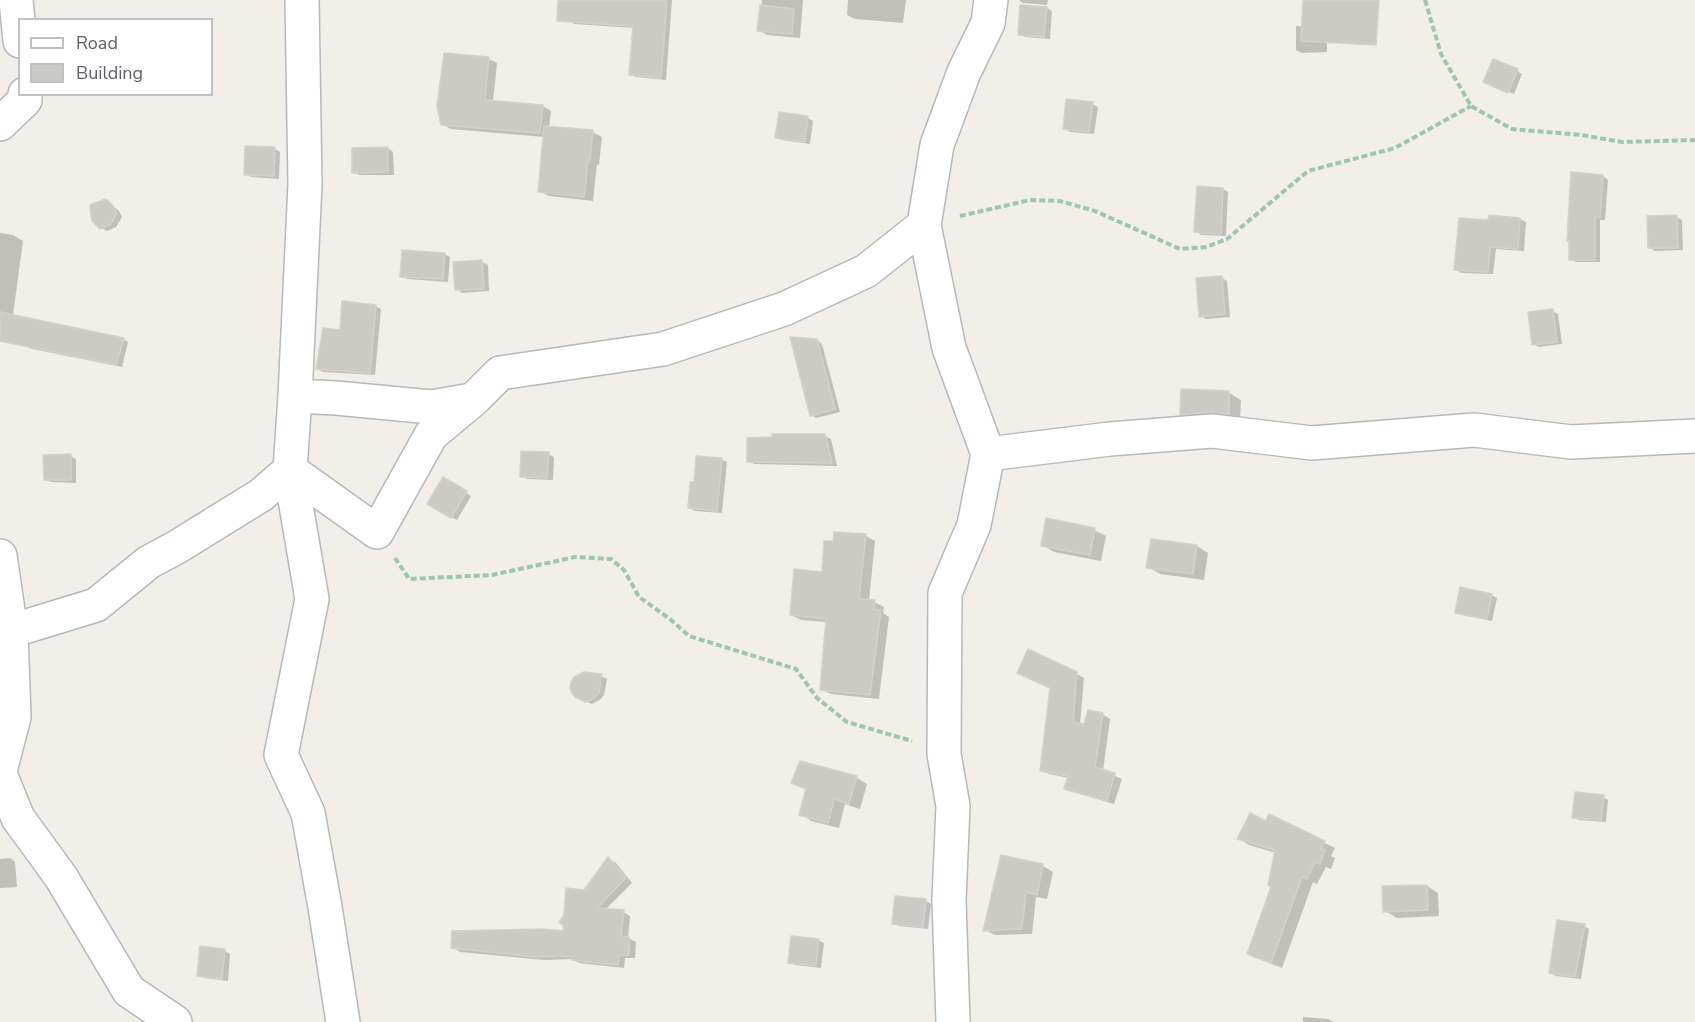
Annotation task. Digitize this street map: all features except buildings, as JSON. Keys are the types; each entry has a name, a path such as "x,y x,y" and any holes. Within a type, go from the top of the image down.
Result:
{"street":[{"path":"16,0 18,20"},
{"path":"302,0 305,184 290,470 312,599 281,754 308,813 343,1022"},
{"path":"953,1022 949,900 954,806 944,754 945,593 974,525 988,454 949,348 924,225 937,145 964,72 988,23 991,0"},
{"path":"0,124 26,100 25,96"},
{"path":"290,470 377,532 431,435 474,399 500,373 663,349 784,309 866,272 924,225"},
{"path":"295,396 431,407 474,399"},
{"path":"988,454 1110,439 1212,431 1312,442 1474,430 1571,442 1695,436"},
{"path":"11,631 96,605 149,562 261,495 290,470"},
{"path":"0,556 11,631 14,717 0,773 18,818 61,877 129,991 140,1022"},
{"path":"129,991 175,1022"}],"path":[{"path":"1425,0 1441,54 1471,106 1512,129 1622,141 1695,140"},
{"path":"924,225 1030,200 1060,201 1095,211 1180,249 1206,247 1227,239 1308,171 1395,148 1471,106"},
{"path":"377,532 410,579 492,575 575,557 611,559 624,570 639,597 689,636 796,669 817,698 847,722 900,737 944,754"}]}
